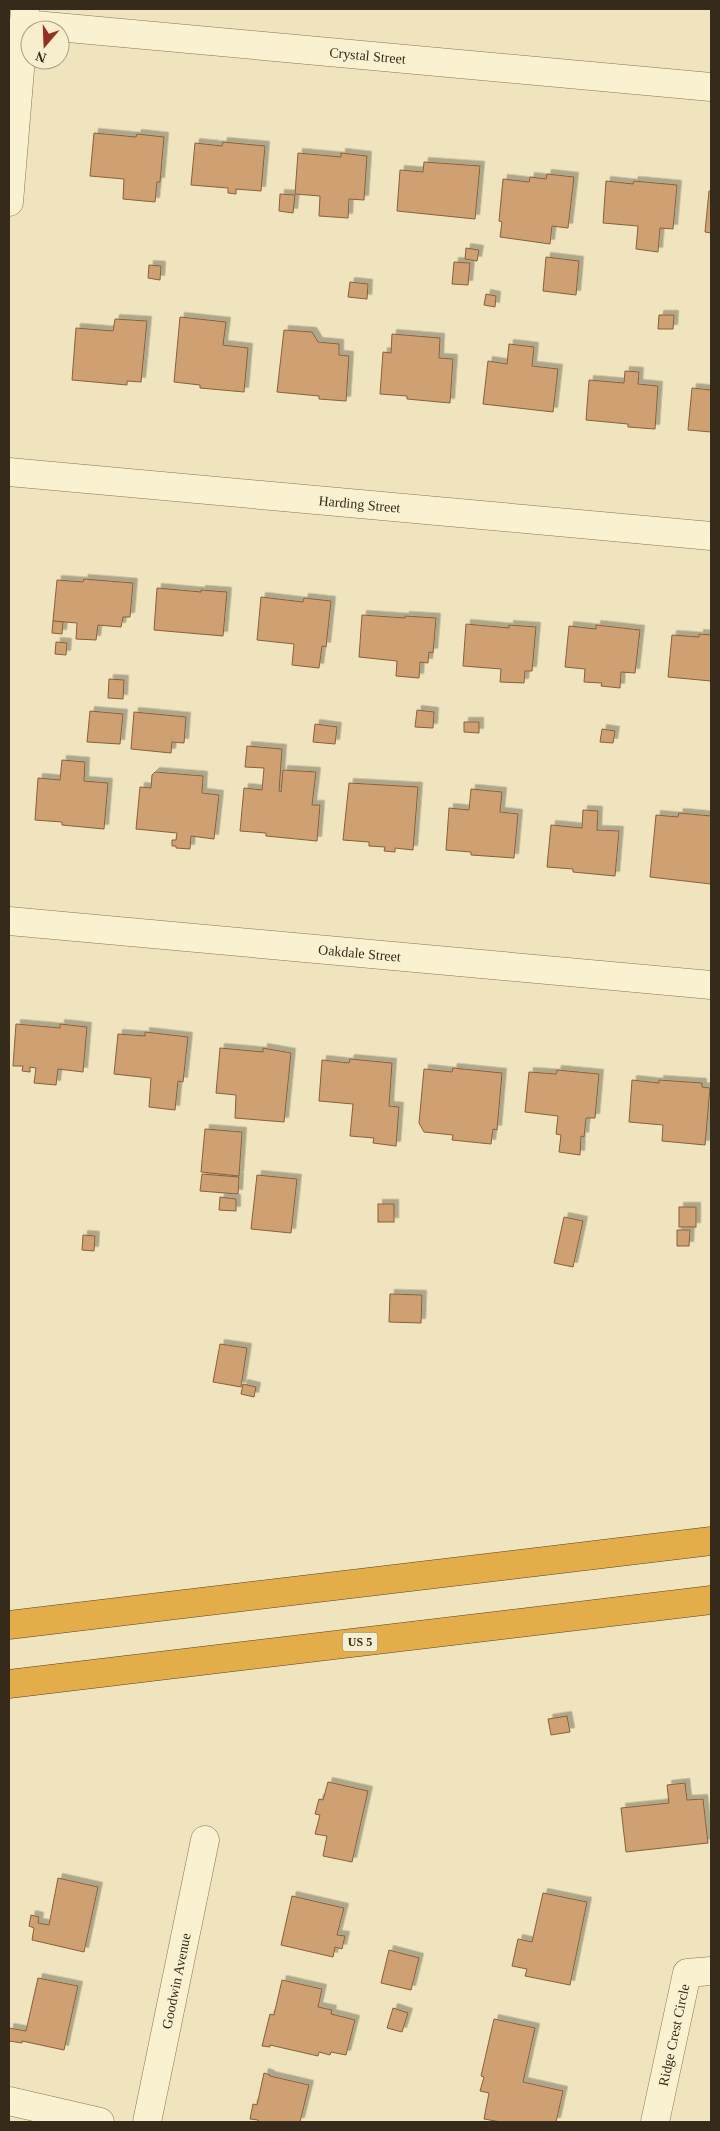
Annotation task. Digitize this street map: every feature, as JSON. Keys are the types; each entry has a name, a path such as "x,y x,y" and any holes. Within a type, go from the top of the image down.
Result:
{"highway":[{"path":"9,1625 711,1541"},
{"name":"US 5","path":"9,1684 711,1600"}],"street":[{"name":"Crystal Street","path":"24,16 711,87"},
{"path":"9,202 24,16"},
{"name":"Harding Street","path":"9,472 711,536"},
{"name":"Oakdale Street","path":"9,921 711,985"},
{"name":"Goodwin Avenue","path":"147,2122 205,1840"},
{"name":"Ridge Crest Circle","path":"655,2122 687,1973 711,1971"},
{"path":"9,2101 100,2122"}],"building":[{"path":"94,133 136,137 137,134 164,137 160,182 157,182 155,202 123,199 124,179 90,176"},
{"path":"223,142 265,146 261,191 236,189 236,194 228,193 228,188 191,185 195,143 222,146"},
{"path":"298,153 341,157 341,153 367,156 364,200 349,199 348,218 319,216 320,196 295,194"},
{"path":"424,162 480,166 475,219 397,211 400,170 423,172"},
{"path":"547,174 574,177 568,228 552,226 550,244 500,237 502,222 499,221 503,179 529,182 530,177 546,179"},
{"path":"606,181 633,184 634,181 677,185 673,229 660,228 658,252 636,249 638,226 603,223"},
{"path":"709,191 711,191 711,233 705,232"},
{"path":"280,194 295,195 293,213 279,211"},
{"path":"466,248 479,250 477,261 465,259"},
{"path":"546,257 579,261 576,295 543,291"},
{"path":"454,262 470,263 468,285 452,284"},
{"path":"149,265 161,266 160,280 148,278"},
{"path":"350,282 368,284 367,299 348,297"},
{"path":"486,294 496,296 495,307 484,305"},
{"path":"659,315 674,315 673,329 658,329"},
{"path":"180,317 226,322 223,345 248,348 244,392 200,388 200,385 174,382"},
{"path":"115,319 147,321 141,382 127,381 127,385 72,380 76,328 113,331"},
{"path":"284,330 312,332 318,342 339,344 339,355 349,356 346,401 319,399 319,396 277,392"},
{"path":"392,334 440,338 439,358 453,359 450,403 407,399 407,396 380,394 383,352 391,353"},
{"path":"509,344 534,347 532,366 558,369 553,412 483,404 488,361 507,364"},
{"path":"625,371 639,372 638,384 658,386 655,429 628,427 628,424 586,420 589,380 624,383"},
{"path":"692,388 711,390 711,432 688,430"},
{"path":"84,579 133,583 130,617 123,617 121,627 98,625 96,640 76,639 77,623 53,621 57,580 83,582"},
{"path":"157,588 227,592 223,636 154,630"},
{"path":"261,597 303,602 304,598 331,601 326,647 322,646 319,668 292,665 294,644 257,640"},
{"path":"362,615 436,618 433,653 429,652 428,663 420,662 419,678 396,676 397,661 359,657"},
{"path":"53,621 63,622 62,634 52,633"},
{"path":"466,624 509,628 509,625 536,627 532,671 525,671 524,683 500,682 501,669 463,666"},
{"path":"596,625 640,630 635,673 621,672 620,688 601,686 602,683 584,682 585,669 565,667 569,626 596,629"},
{"path":"699,634 711,635 711,681 668,677 672,635 699,637"},
{"path":"56,642 67,643 66,655 55,654"},
{"path":"109,679 124,680 123,699 108,698"},
{"path":"417,710 434,712 433,728 415,727"},
{"path":"90,711 123,714 120,744 87,742"},
{"path":"134,712 186,717 184,743 172,742 171,753 131,749"},
{"path":"464,722 479,722 479,733 464,732"},
{"path":"315,724 337,727 335,744 313,742"},
{"path":"602,729 615,731 613,743 600,742"},
{"path":"247,746 282,749 279,791 281,792 283,770 316,772 312,805 320,805 317,841 266,836 266,833 240,831 244,788 262,790 264,768 245,767"},
{"path":"62,760 85,762 84,781 108,783 104,829 62,825 62,822 35,820 38,778 60,780"},
{"path":"155,772 203,776 202,793 219,795 214,839 191,836 190,849 176,848 176,846 172,846 172,840 176,840 177,833 136,829 140,787 151,788 152,775"},
{"path":"349,783 418,787 413,850 395,848 395,852 384,851 385,847 369,846 369,842 343,840"},
{"path":"471,789 502,792 500,812 518,814 514,858 471,855 471,852 446,850 449,808 469,810"},
{"path":"583,810 598,811 597,830 619,831 615,876 573,872 573,869 547,867 551,825 582,828"},
{"path":"679,813 711,816 711,884 650,877 656,815 678,817"},
{"path":"16,1024 60,1028 60,1024 87,1027 83,1072 58,1069 56,1085 34,1083 36,1068 30,1067 30,1072 22,1071 23,1066 13,1066"},
{"path":"145,1032 188,1037 183,1082 178,1081 175,1110 149,1107 151,1078 114,1074 118,1034 145,1036"},
{"path":"220,1048 263,1052 263,1048 291,1053 284,1122 235,1118 236,1095 216,1093"},
{"path":"350,1059 392,1063 389,1106 399,1107 396,1146 373,1143 374,1138 350,1136 353,1104 319,1101 322,1060 349,1063"},
{"path":"453,1068 502,1073 497,1130 493,1129 491,1144 452,1140 453,1135 424,1132 419,1123 424,1069 452,1072"},
{"path":"557,1070 599,1074 595,1118 586,1118 584,1137 581,1136 580,1155 559,1152 561,1135 556,1134 558,1116 525,1112 529,1072 556,1074"},
{"path":"632,1080 659,1083 659,1080 702,1083 702,1087 710,1088 705,1145 662,1141 663,1125 629,1122"},
{"path":"205,1129 242,1132 239,1176 201,1172"},
{"path":"202,1174 239,1177 238,1194 200,1191"},
{"path":"257,1175 297,1179 291,1233 251,1229"},
{"path":"220,1197 236,1199 236,1211 219,1210"},
{"path":"378,1204 394,1204 394,1222 378,1222"},
{"path":"679,1207 696,1207 696,1227 679,1227"},
{"path":"564,1217 583,1221 573,1267 554,1263"},
{"path":"677,1230 690,1230 689,1246 677,1246"},
{"path":"83,1235 95,1236 94,1251 82,1250"},
{"path":"390,1294 422,1295 421,1323 389,1322"},
{"path":"220,1344 247,1348 241,1387 213,1382"},
{"path":"243,1384 256,1387 254,1397 241,1394"},
{"path":"567,1716 570,1732 551,1735 548,1719"},
{"path":"328,1782 368,1791 352,1862 323,1856 327,1836 315,1834 320,1815 315,1814 319,1799 323,1800"},
{"path":"685,1783 687,1800 703,1799 708,1843 626,1852 621,1808 669,1803 667,1785"},
{"path":"58,1878 98,1887 84,1952 32,1940 34,1928 29,1926 31,1915 39,1917 38,1923 49,1925"},
{"path":"543,1893 587,1902 570,1985 525,1976 527,1969 512,1966 518,1939 532,1942"},
{"path":"292,1896 344,1908 337,1935 345,1936 342,1949 335,1947 333,1957 281,1945"},
{"path":"389,1950 419,1958 411,1990 381,1983"},
{"path":"38,1978 78,1986 64,2050 22,2041 22,2043 9,2041 9,2028 26,2031"},
{"path":"282,1980 322,1989 318,2007 332,2010 331,2014 355,2020 346,2055 331,2052 330,2055 319,2052 318,2056 270,2045 270,2047 262,2046 270,2014 274,2015"},
{"path":"393,2008 408,2013 402,2032 387,2028"},
{"path":"494,2019 535,2028 523,2082 563,2091 556,2122 501,2122 484,2119 489,2093 480,2091 484,2077 481,2076"},
{"path":"264,2073 309,2085 300,2122 258,2122 258,2120 250,2119 253,2104 257,2105"}]}
